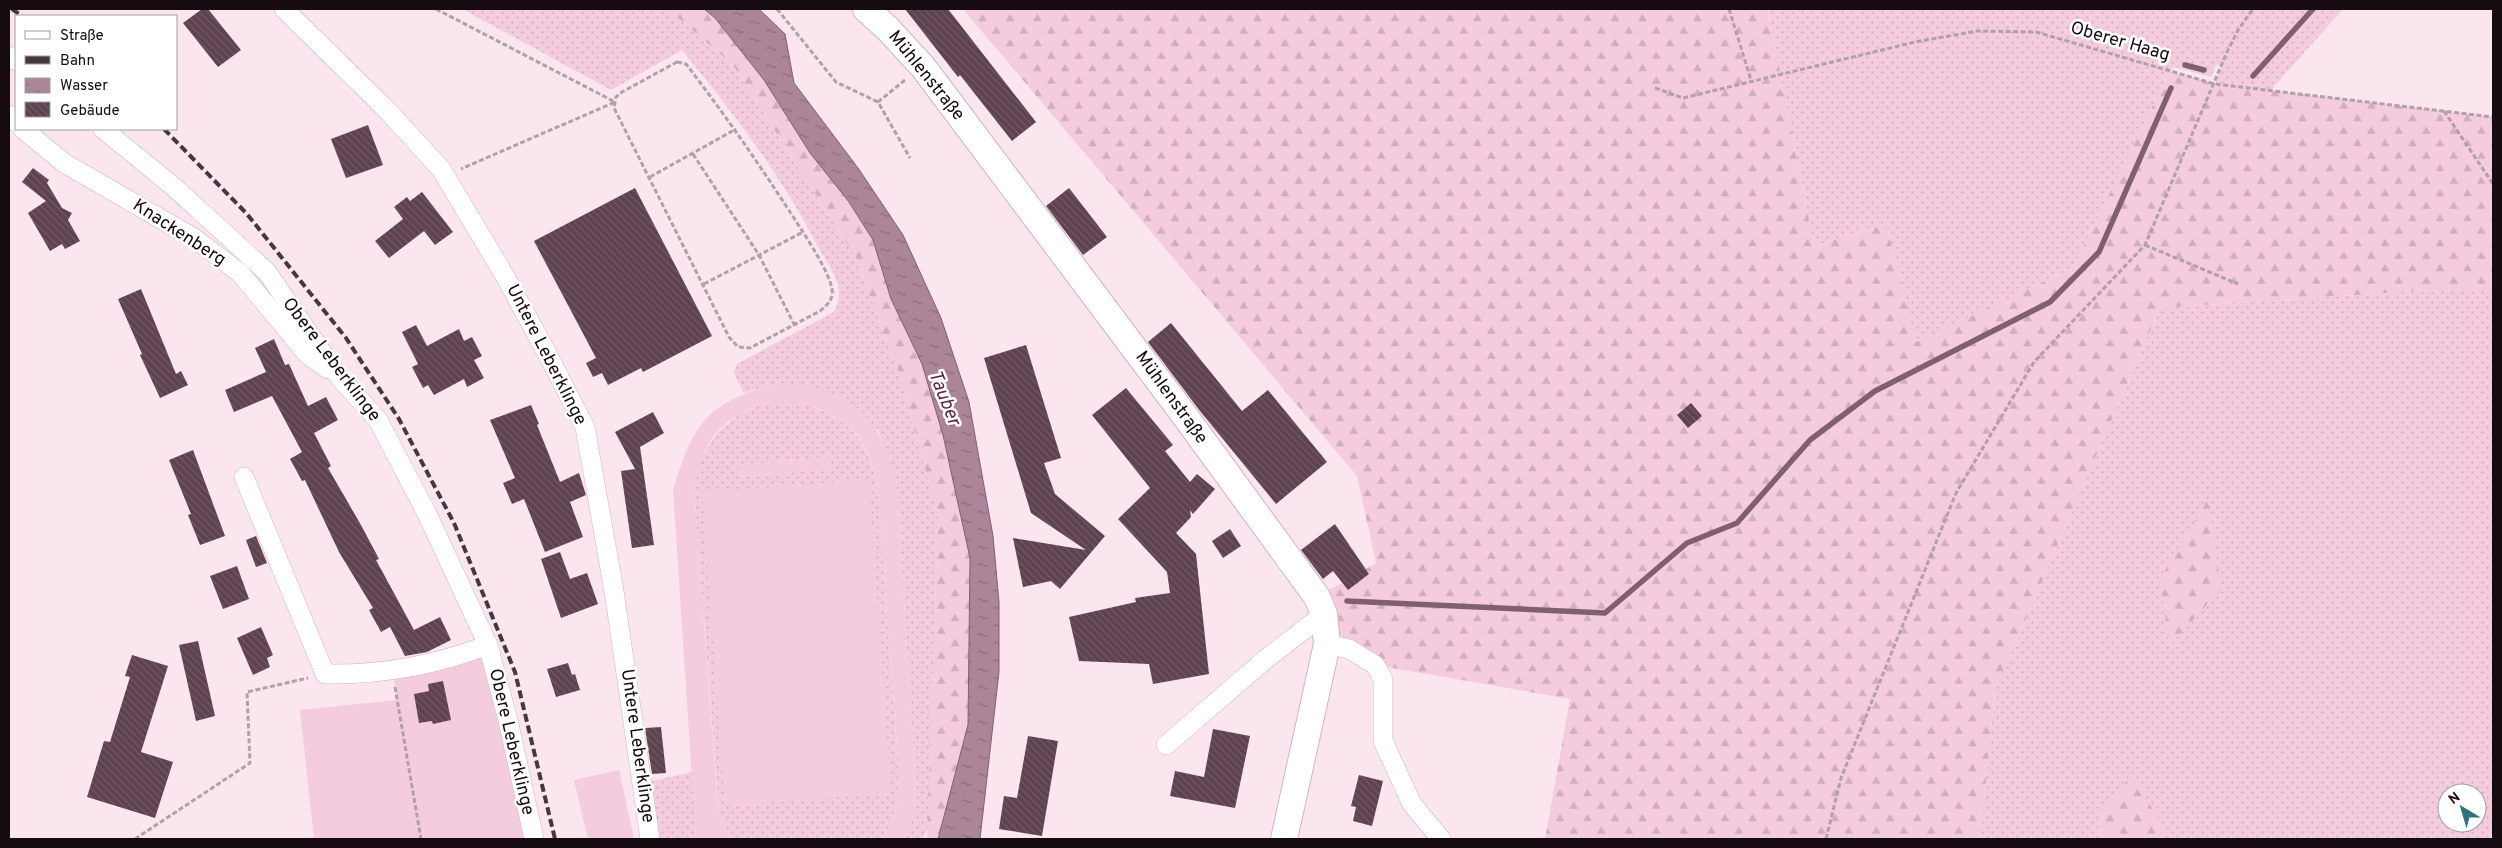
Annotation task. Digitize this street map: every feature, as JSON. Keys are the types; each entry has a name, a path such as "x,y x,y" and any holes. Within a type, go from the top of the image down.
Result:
{"main road":[{"name":"Mühlenstraße","path":"866,9 887,28 923,67 1182,412 1316,598 1324,614 1327,644 1284,839"}],"street":[{"name":"Untere Leberklinge","path":"284,9 384,108 445,176 505,276 549,356 584,427 614,591 650,839"},
{"name":"Knackenberg","path":"24,130 64,163 194,238 240,273 307,354 339,377"},
{"name":"Obere Leberklinge","path":"104,130 175,188 267,272 339,377 378,420 427,514 488,645 508,720 534,839"},
{"path":"244,477 324,674"},
{"path":"1166,745 1266,659 1324,614"},
{"path":"1327,644 1349,649 1375,665 1383,679 1383,741 1412,804 1441,839"},
{"name":"Obere Leberklinge","path":"324,674 393,671 462,655 488,645"}],"path":[{"path":"436,9 614,102"},
{"path":"777,9 836,82 878,102 910,158"},
{"path":"1729,9 1751,80"},
{"path":"1826,839 1842,778 1956,493 2034,362 2145,244 2238,30 2253,9"},
{"name":"Oberer Haag","path":"1655,88 1684,98 1751,80 1915,42 1977,31 2036,32 2215,84 2493,117"},
{"path":"445,176 614,102 622,92 664,68 678,62 686,64 736,129 803,232 831,285 832,296 829,304 794,326 750,348 738,347 729,337 614,108 614,102"},
{"path":"878,102 923,67"},
{"path":"2444,111 2493,184"},
{"path":"650,177 736,129"},
{"path":"693,154 759,255 794,326"},
{"path":"704,284 803,232"},
{"path":"2145,244 2238,284"},
{"path":"393,671 421,839"},
{"path":"135,839 250,763 247,692 324,674"}],"green space":[{"path":"462,9 668,9 733,65 855,256 900,376 938,516 928,828 922,839 904,839 914,810 915,774 896,477 878,430 778,383 744,393 734,373 737,364 834,312 839,289 832,270 772,168 682,50 611,90"},
{"path":"668,9 704,9 715,18 764,80 810,153 849,202 873,240 891,299 922,364 943,435 970,558 968,726 938,839 927,839 938,516 900,376 855,256 733,65"},
{"path":"963,9 1768,9 1814,246 1886,223 1916,342 2073,268 2170,71 2215,84 2493,117 2493,290 2433,290 2160,308 1995,690 1980,839 1545,839 1570,699 1375,665 1327,644 1317,597 1376,563 1357,476"},
{"path":"1768,9 2343,9 2270,91 2215,84 2222,66 2216,65 2211,77 2174,67 2170,71 2073,268 1916,343 1886,223 1814,246"},
{"path":"2433,290 2493,290 2493,839 2165,839 2165,830 2100,814 2102,839 1980,839 1995,690 2160,308"},
{"path":"778,383 802,385 822,390 840,397 856,407 869,419 880,435 889,454 896,477 915,774 914,810 904,839 881,839 893,817 897,800 899,775 877,482 864,446 850,428 835,417 818,409 800,404 782,403 764,405 747,411 731,420 716,433 704,453 694,490 719,812 732,839 696,839 673,490 688,447 707,418 719,407 735,398"},
{"path":"798,402 829,414 841,421 859,439 872,465 877,482 899,775 897,800 893,817 881,839 732,839 719,812 694,490 700,460 716,434 739,414 767,403","holes":["830,457 831,469 738,477 738,465"]},
{"path":"830,457 831,469 738,477 737,465"},
{"path":"869,480 891,793 725,806 702,492"},
{"path":"2209,498 2221,589 2170,645 2159,580"},
{"path":"488,645 530,839 314,839 300,710 397,700 393,671"},
{"path":"619,770 634,839 588,839 574,780"},
{"path":"692,772 696,839 650,839 642,783"},
{"path":"2132,774 2165,830 2165,839 2102,839 2100,814"}],"water":[{"name":"Tauber","path":"704,9 759,9 785,34 794,83 858,168 903,235 941,318 969,402 993,536 999,602 999,672 980,839 938,839 968,725 970,558 943,435 922,364 891,299 873,240 849,202 810,153 764,80 715,18"}],"building":[{"path":"202,9 208,9 241,50 218,67 183,23"},
{"path":"905,9 948,9 1036,122 1012,141 960,75 958,77"},
{"path":"368,125 383,165 346,178 331,139"},
{"path":"33,168 49,180 47,183 62,208 72,213 68,220 80,241 65,249 62,244 50,251 28,213 46,201 22,182"},
{"path":"635,188 712,336 643,372 641,368 608,385 602,373 593,377 586,363 596,358 534,241"},
{"path":"1069,188 1107,237 1083,255 1046,206"},
{"path":"422,192 453,232 435,245 424,231 389,258 375,241 403,219 394,207 407,197 410,201"},
{"path":"141,289 176,374 181,371 188,385 160,398 140,355 142,354 118,299"},
{"path":"1171,323 1242,411 1268,390 1327,462 1276,504 1200,411 1148,342"},
{"path":"416,325 427,346 459,329 464,341 472,337 482,356 474,360 484,378 467,387 464,379 434,395 428,385 423,388 412,367 418,364 402,332"},
{"path":"274,339 285,365 289,364 308,406 326,397 338,420 314,433 331,466 328,468 361,525 379,559 376,560 414,630 440,617 451,640 427,652 405,656 390,627 381,632 369,610 373,608 339,552 305,480 302,481 290,459 302,452 272,396 234,412 225,390 266,372 255,348"},
{"path":"1026,345 1061,458 1044,463 1055,494 1105,536 1060,589 1051,581 1023,587 1013,538 1086,550 1031,513 984,358"},
{"path":"1126,388 1173,445 1165,451 1190,482 1197,474 1215,489 1193,514 1190,510 1191,517 1176,533 1196,554 1209,674 1153,684 1149,664 1079,661 1069,617 1136,602 1135,598 1170,593 1167,572 1118,519 1150,488 1092,415"},
{"path":"1691,403 1702,416 1688,428 1677,415"},
{"path":"531,405 560,482 579,473 586,495 570,502 583,537 545,552 524,499 512,504 503,483 515,478 490,420"},
{"path":"653,412 664,433 640,447 654,545 632,548 621,471 635,469 615,432"},
{"path":"193,450 225,536 200,545 188,515 191,514 169,460"},
{"path":"1335,524 1369,574 1348,590 1333,571 1323,579 1301,550"},
{"path":"1230,529 1241,546 1223,558 1212,541"},
{"path":"256,536 267,563 256,567 246,540"},
{"path":"560,552 570,579 587,573 598,604 561,618 541,559"},
{"path":"237,566 249,599 223,609 210,576"},
{"path":"261,627 273,655 267,658 270,667 253,675 237,638"},
{"path":"198,641 215,716 196,721 179,645"},
{"path":"132,655 168,666 141,752 173,762 155,818 87,797 104,741 110,742 130,677 125,676"},
{"path":"568,663 572,675 575,674 580,690 556,697 547,669"},
{"path":"443,681 451,720 433,724 432,721 419,723 414,694 429,691 428,684"},
{"path":"661,727 666,773 652,774 645,728"},
{"path":"1213,729 1250,736 1235,808 1170,796 1175,771 1204,777"},
{"path":"1028,736 1058,741 1042,836 999,829 1004,796 1017,798"},
{"path":"1359,775 1383,781 1372,826 1353,821 1356,807 1351,806"}],"waterway":[{"path":"2253,76 2313,9"},
{"path":"2185,65 2204,70"},
{"path":"1347,601 1605,613 1687,543 1737,523 1810,440 1875,391 2050,302 2099,252 2171,88"}],"railway":[{"path":"12,9 21,15"},
{"path":"165,130 247,214 346,338 399,419 454,523 515,672 555,839"}]}
